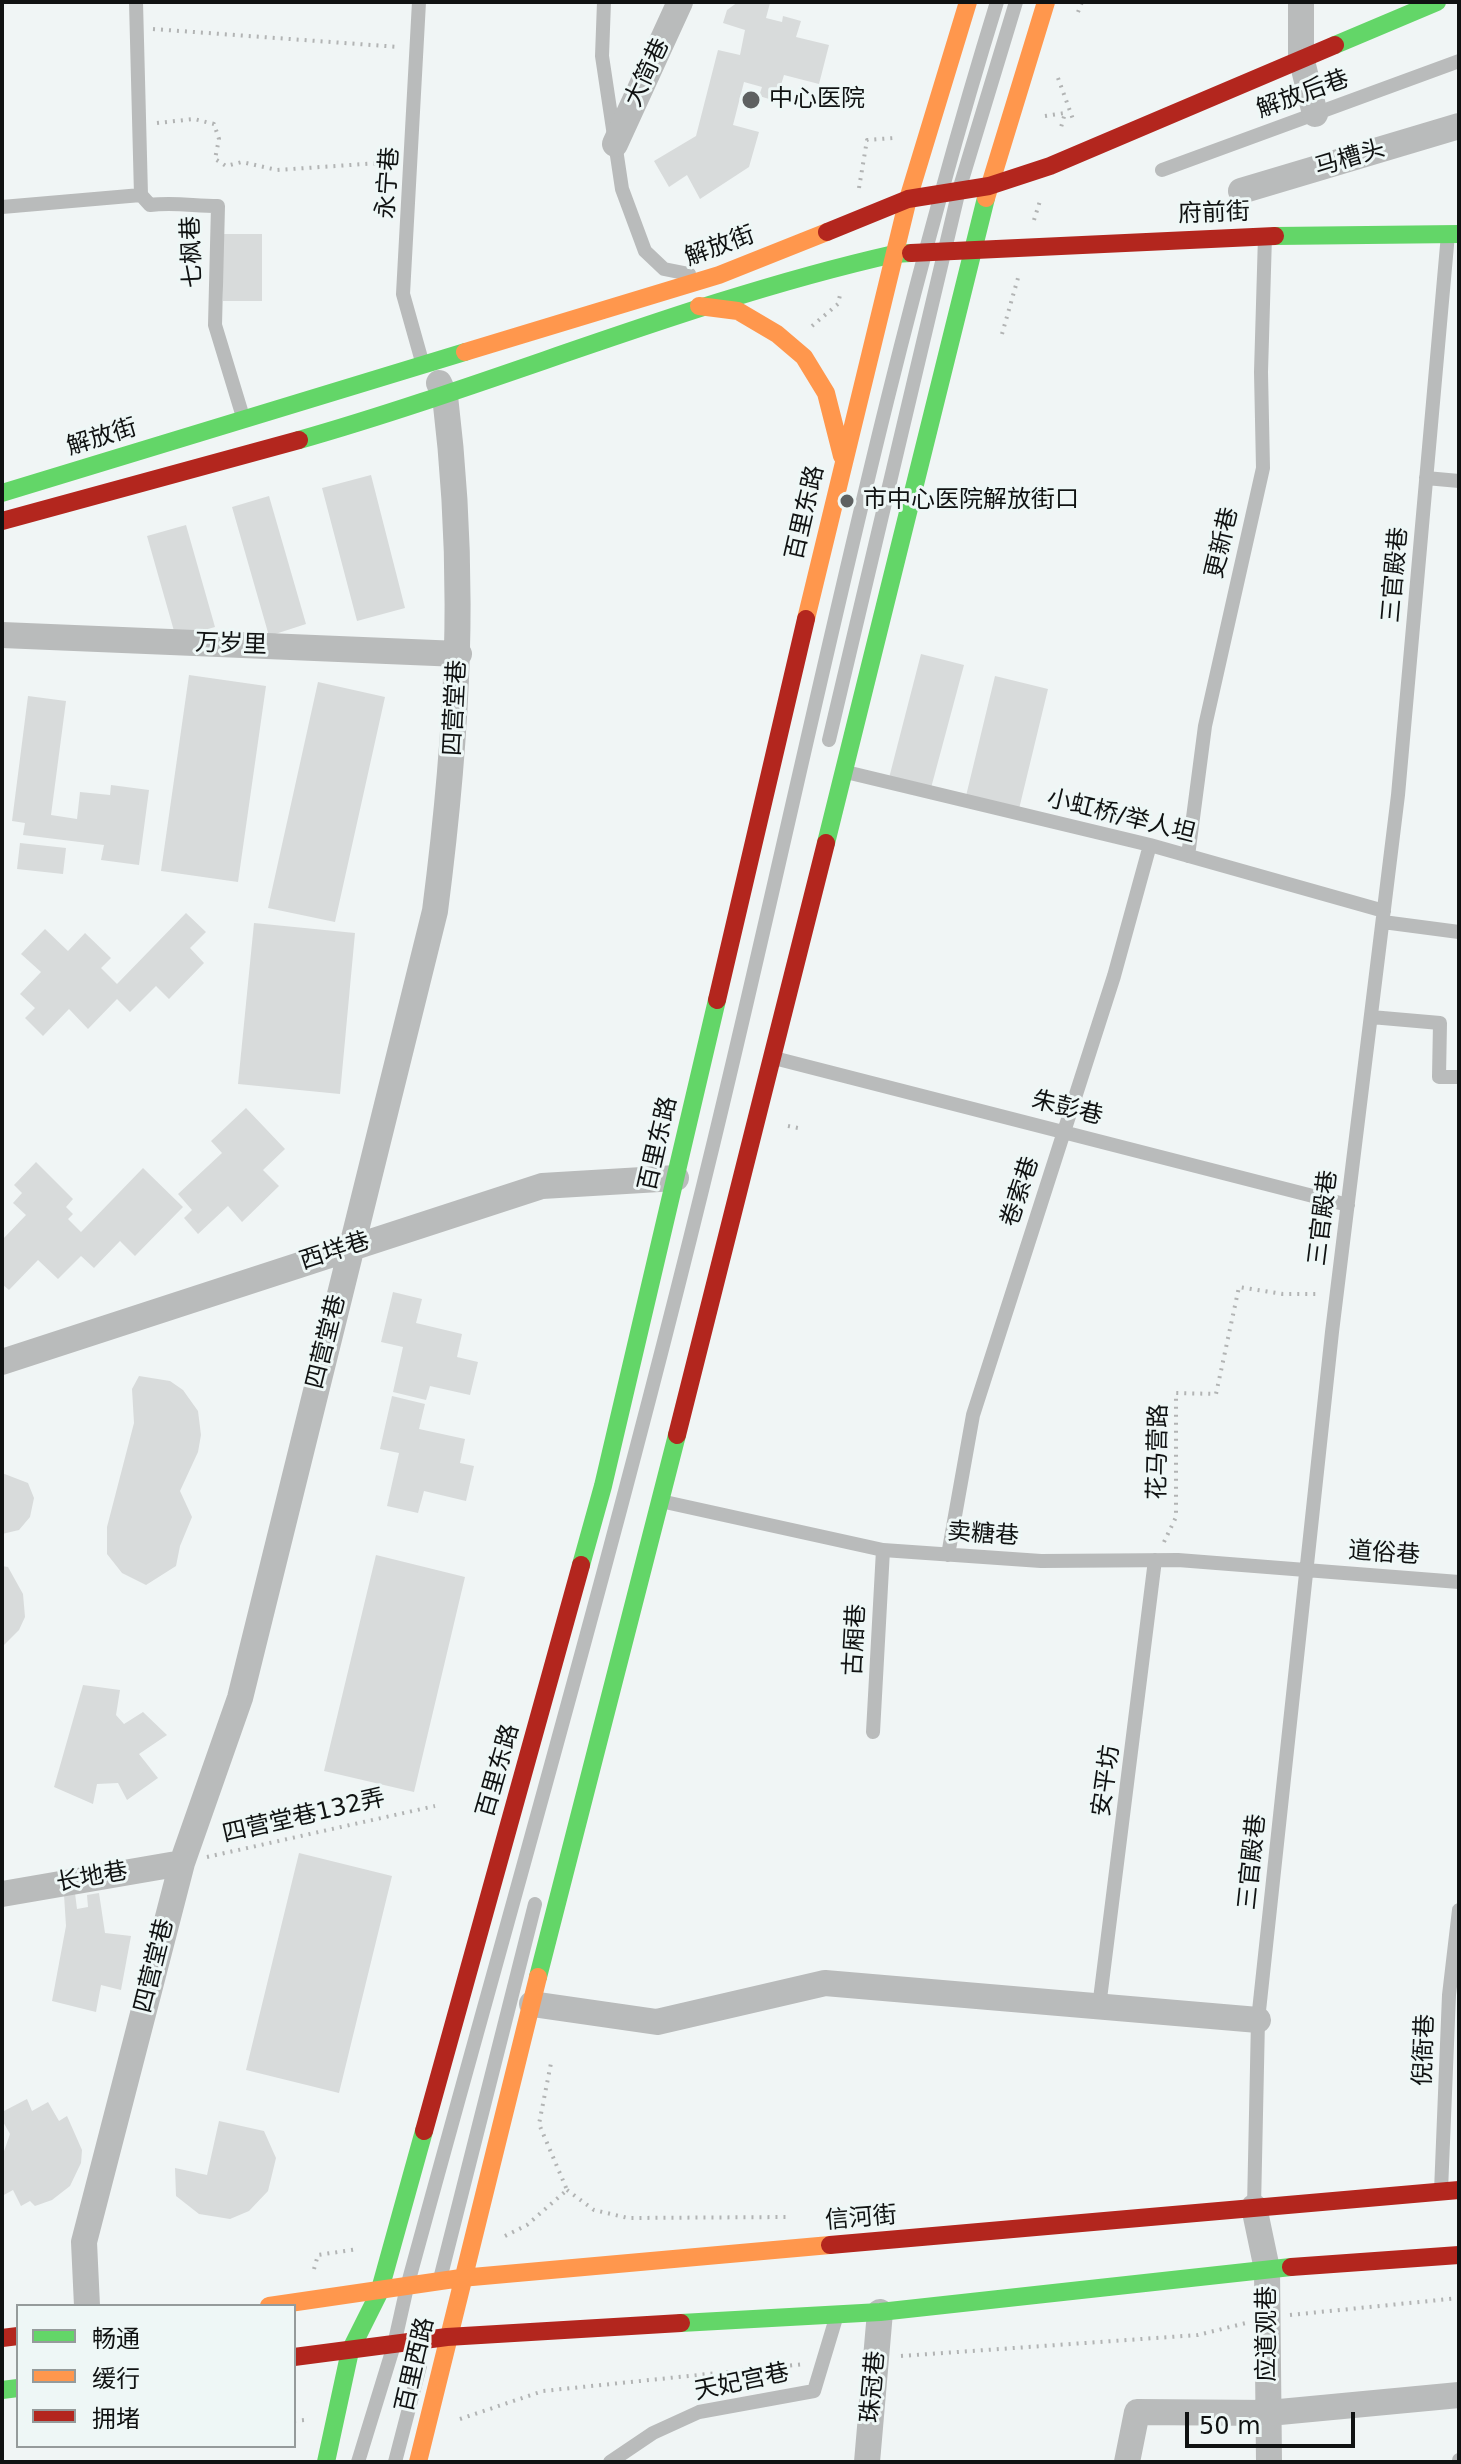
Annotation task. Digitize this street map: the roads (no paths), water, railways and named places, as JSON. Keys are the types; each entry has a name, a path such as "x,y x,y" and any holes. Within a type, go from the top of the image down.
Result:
{"main road":[{"name":"百里东路","path":"379,2293 603,1486 843,461 908,199 968,2"},
{"path":"461,2278 774,1057 971,248 1046,2"},
{"name":"解放街","path":"2,493 709,278 908,199 989,186 1085,151 1437,2"},
{"name":"府前街","path":"971,248 1265,236 1454,234"},
{"name":"解放街","path":"2,521 445,396 699,306 845,264 894,254 971,248"},
{"path":"699,306 738,311 777,334 804,357 826,393 843,461"},
{"name":"信河街","path":"286,2304 407,2287 438,2289 461,2278 1450,2190"},
{"path":"296,2357 394,2345 428,2334 447,2337 880,2312 1267,2269 1459,2255"},
{"name":"百里西路","path":"418,2462 461,2278"},
{"path":"326,2462 350,2351 379,2293"}],"street":[{"name":"大简巷","path":"615,144 680,2"},
{"path":"1301,2 1301,57 1315,114"},
{"name":"马槽头","path":"1241,191 1459,126"},
{"name":"四营堂巷","path":"87,2304 84,2242 182,1863 240,1698 435,911 451,782 459,654 456,492 445,396 427,364"},
{"name":"万岁里","path":"2,635 459,654"},
{"name":"西垟巷","path":"2,1362 542,1186 676,1178"},
{"name":"长地巷","path":"2,1894 182,1863"},
{"path":"532,2004 657,2022 825,1983 1258,2020"},
{"name":"应道观巷","path":"1254,2207 1267,2269 1269,2462"},
{"name":"珠冠巷","path":"867,2462 880,2312"},
{"path":"1127,2462 1137,2412 1269,2413 1459,2395"}],"lane":[{"path":"2,207 141,195 134,29 136,2"},
{"name":"永宁巷","path":"419,2 403,294 427,364"},
{"path":"604,2 602,56 622,189 645,251 664,269 709,278"},
{"path":"358,2462 394,2345 407,2287 626,1492 712,1150 815,702 939,193 997,2"},
{"path":"825,760 959,190 1016,2"},
{"name":"解放后巷","path":"1162,170 1459,61"},
{"name":"七枫巷","path":"141,195 150,205 179,201 193,206 218,206 215,325 244,420"},
{"name":"三官殿巷","path":"1254,2207 1258,2020 1337,1294 1400,779 1426,478 1454,234"},
{"name":"更新巷","path":"1188,856 1205,726 1263,468 1261,372 1265,236"},
{"path":"1426,478 1459,481"},
{"name":"小虹桥/举人坦","path":"845,772 1150,845 1383,917 1459,932"},
{"name":"卷索巷","path":"948,1555 973,1415 1114,976 1150,845"},
{"path":"1371,1017 1440,1023 1439,1077 1459,1077"},
{"name":"朱彭巷","path":"774,1057 1348,1205"},
{"name":"卖糖巷","path":"661,1501 883,1550 1041,1561 1155,1560 1306,1570"},
{"name":"古厢巷","path":"873,1732 883,1550"},
{"name":"安平坊","path":"1099,2007 1155,1560"},
{"name":"道俗巷","path":"1306,1570 1459,1582"},
{"path":"438,2289 538,1893"},
{"name":"倪衙巷","path":"1450,2190 1449,1995 1459,1910"},
{"name":"天妃宫巷","path":"610,2462 653,2433 699,2412 814,2391 838,2313"},
{"path":"395,2462 428,2334"}],"place":[{"name":"中心医院","path":"751,100"},
{"name":"市中心医院解放街口","path":"847,501"}]}
